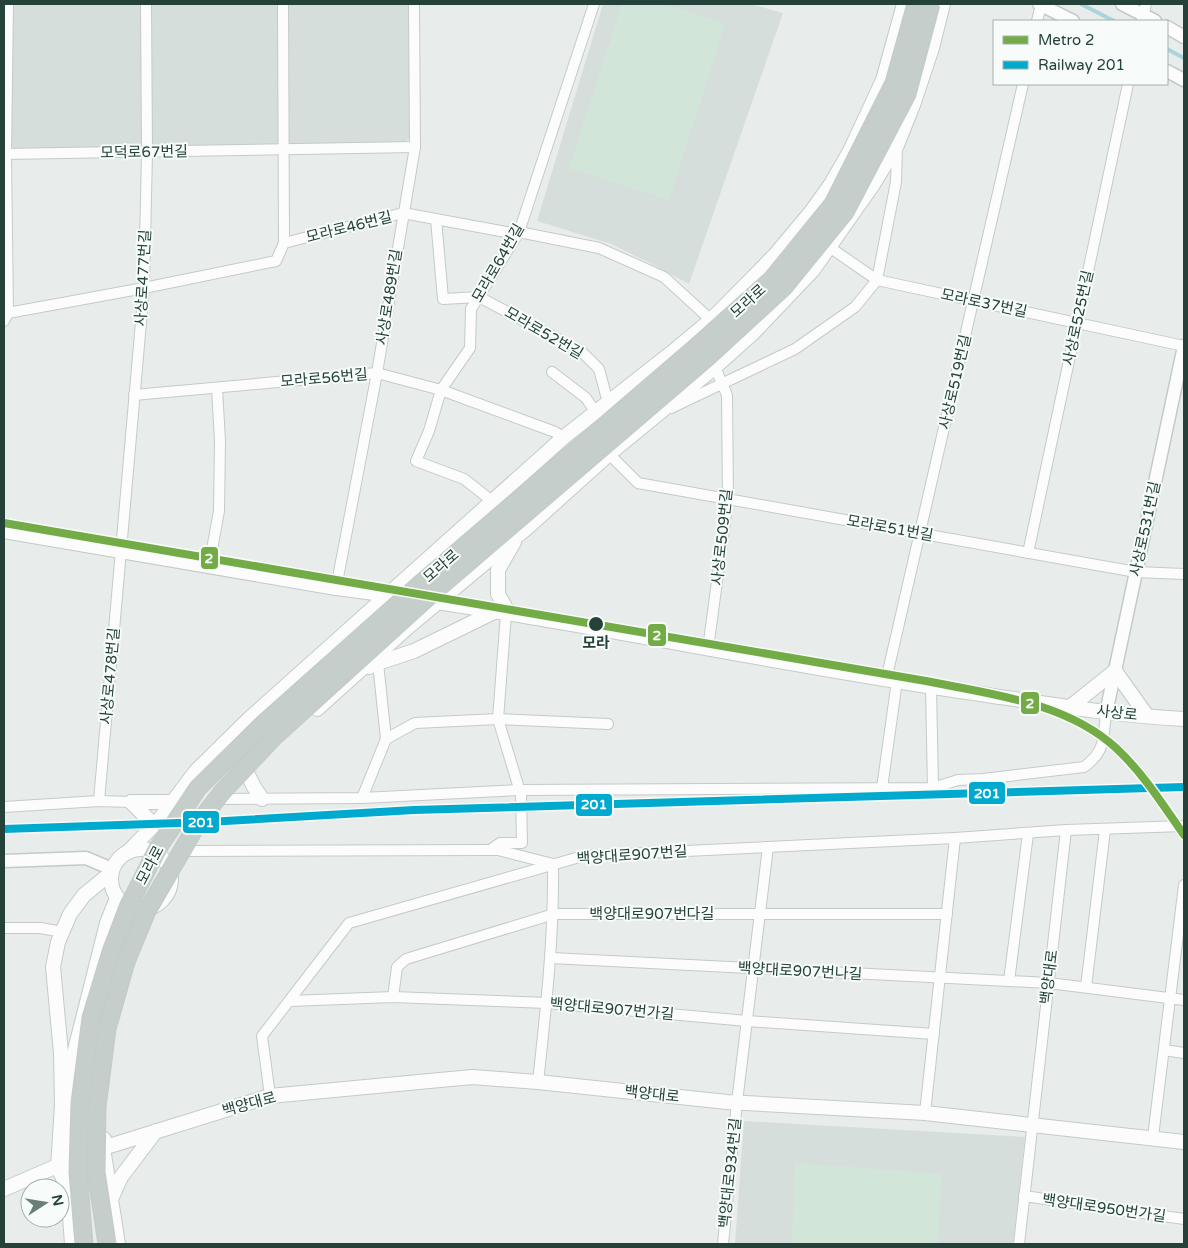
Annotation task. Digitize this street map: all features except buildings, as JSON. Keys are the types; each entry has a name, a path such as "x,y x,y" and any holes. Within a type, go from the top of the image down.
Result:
{"highway":[{"name":"모라로","path":"74,1242 80,1103 91,1018 111,952 129,905 163,840 198,788 264,723 420,584 695,348 772,279 832,204 894,83 916,4"},
{"name":"모라로","path":"107,1244 96,1172 97,1107 107,1029 126,962 147,911 198,823 223,791 274,737 436,590 709,356 784,287 845,212 907,94 931,4"}],"main road":[{"name":"모라로","path":"127,853 154,825 196,771 229,737 564,437 711,320 775,256 831,184 850,151 883,80 904,4"},
{"name":"모라로","path":"168,868 219,799 246,771 609,454 715,367 759,327 813,270 872,186 897,145 913,105 929,56 943,4"},
{"name":"사상로","path":"4,531 336,588 388,594 503,613 892,680 1106,712 1184,719"},
{"path":"358,673 378,663 414,651 503,613 498,594 498,570 518,534"},
{"path":"355,590 362,616"},
{"path":"1070,707 1115,671 1147,716"},
{"path":"246,771 262,799"},
{"path":"131,802 172,802"},
{"path":"131,802 154,825"},
{"path":"143,849 152,851 160,856 168,868 171,883 168,893 162,902 143,910 133,909 124,905 116,898 112,889 112,871 117,861 127,853 143,849"},
{"name":"모라로","path":"63,1178 58,1166 62,1105 61,1053 53,967 58,942 70,914 84,895 112,871"},
{"name":"모라로","path":"69,1178 71,1160 70,1096 75,1050 116,898"},
{"name":"모라로","path":"118,1244 103,1148 105,1094 116,1012 134,943 153,907"},
{"name":"백양대로","path":"29,1178 103,1148 270,1096 472,1078 538,1082 737,1102 925,1113 1153,1137 1184,1142"},
{"path":"111,1199 121,1177 156,1131"},
{"name":"백양대로","path":"4,1189 20,1182"},
{"name":"모라로","path":"70,1228 74,1242"}],"street":[{"path":"8,4 5,154 6,317 276,260 284,243 283,4"},
{"name":"사상로477번길","path":"120,551 144,288 147,152 146,4"},
{"name":"사상로489번길","path":"336,588 377,373 415,148 414,4"},
{"name":"모라로64번길","path":"492,502 464,480 416,461 429,431 441,390 470,348 471,309 519,232 594,4"},
{"path":"1038,20 1040,4 1070,20"},
{"path":"1122,4 1147,15"},
{"path":"1168,29 1184,37"},
{"path":"1168,72 1184,80"},
{"name":"사상로519번길","path":"892,680 920,533 1023,85"},
{"name":"사상로525번길","path":"1028,552 1128,85"},
{"path":"656,414 722,385 795,349 855,307 877,280 896,182 897,145"},
{"name":"모덕로67번길","path":"5,154 415,148"},
{"name":"모라로46번길","path":"284,243 403,213 506,232 519,232 599,248 664,277 711,320"},
{"path":"436,219 443,299 479,296"},
{"name":"모라로37번길","path":"800,225 877,280 1184,346"},
{"name":"모라로52번길","path":"479,296 581,350 599,369 608,403"},
{"name":"사상로531번길","path":"1106,712 1184,346"},
{"name":"사상로509번길","path":"708,648 728,499 727,395 715,367"},
{"path":"552,372 586,398 596,413"},
{"name":"모라로56번길","path":"134,395 377,373 441,390 564,437"},
{"path":"209,566 219,511 220,441 216,388"},
{"name":"모라로51번길","path":"609,454 638,483 1136,572 1184,574"},
{"name":"사상로478번길","path":"99,801 120,551"},
{"path":"490,850 500,842 522,843 521,795 498,719 503,613"},
{"path":"362,798 386,739 378,663"},
{"path":"882,788 892,680"},
{"path":"932,686 933,788"},
{"path":"219,799 362,798 520,790 814,787 933,788 958,780 983,779 1084,767 1096,759 1101,748 1106,712"},
{"path":"386,739 415,723 498,719 608,724"},
{"path":"4,807 99,801 131,802"},
{"name":"백양대로907번길","path":"270,1096 262,1036 349,923 583,856 955,838 1066,830 1184,826"},
{"name":"백양대로","path":"1032,1124 1066,830"},
{"path":"1086,987 1104,830"},
{"path":"1009,981 1028,834"},
{"path":"925,1113 955,838"},
{"path":"737,1102 768,847"},
{"name":"모라로","path":"182,851 498,850 553,864"},
{"path":"4,861 86,858 112,871"},
{"path":"538,1082 551,958 554,914 553,864"},
{"path":"1153,1137 1170,998 1181,940 1184,885"},
{"name":"백양대로907번다길","path":"393,997 397,967 406,960 554,914 947,914"},
{"path":"4,928 40,928 63,932"},
{"name":"백양대로907번나길","path":"551,958 1049,983 1184,1000"},
{"name":"백양대로907번가길","path":"290,1001 393,997 547,1004 934,1034"},
{"path":"1164,1050 1184,1053"},
{"name":"백양대로934번길","path":"723,1244 737,1102"},
{"path":"1019,1244 1032,1124"},
{"name":"백양대로950번가길","path":"1024,1196 1184,1219"}],"shaded area":[{"path":"4,4 408,4 410,137 399,149 4,155"},
{"path":"603,4 750,4 783,13 689,284 611,244 537,221"},
{"path":"744,1121 1025,1137 1013,1244 735,1244"}],"green space":[{"path":"622,4 664,4 725,24 669,200 569,168"},
{"path":"795,1163 941,1174 938,1244 792,1244"}],"waterway":[{"path":"1081,4 1112,20"},
{"path":"1168,50 1184,58"}],"metro line":[{"name":"2","path":"4,523 926,681 1026,702 1074,720 1096,732 1116,748 1144,779 1184,835"}],"rail line":[{"name":"201","path":"4,829 208,822 414,810 1184,787"}],"place":[{"name":"모라","path":"596,624"}]}
